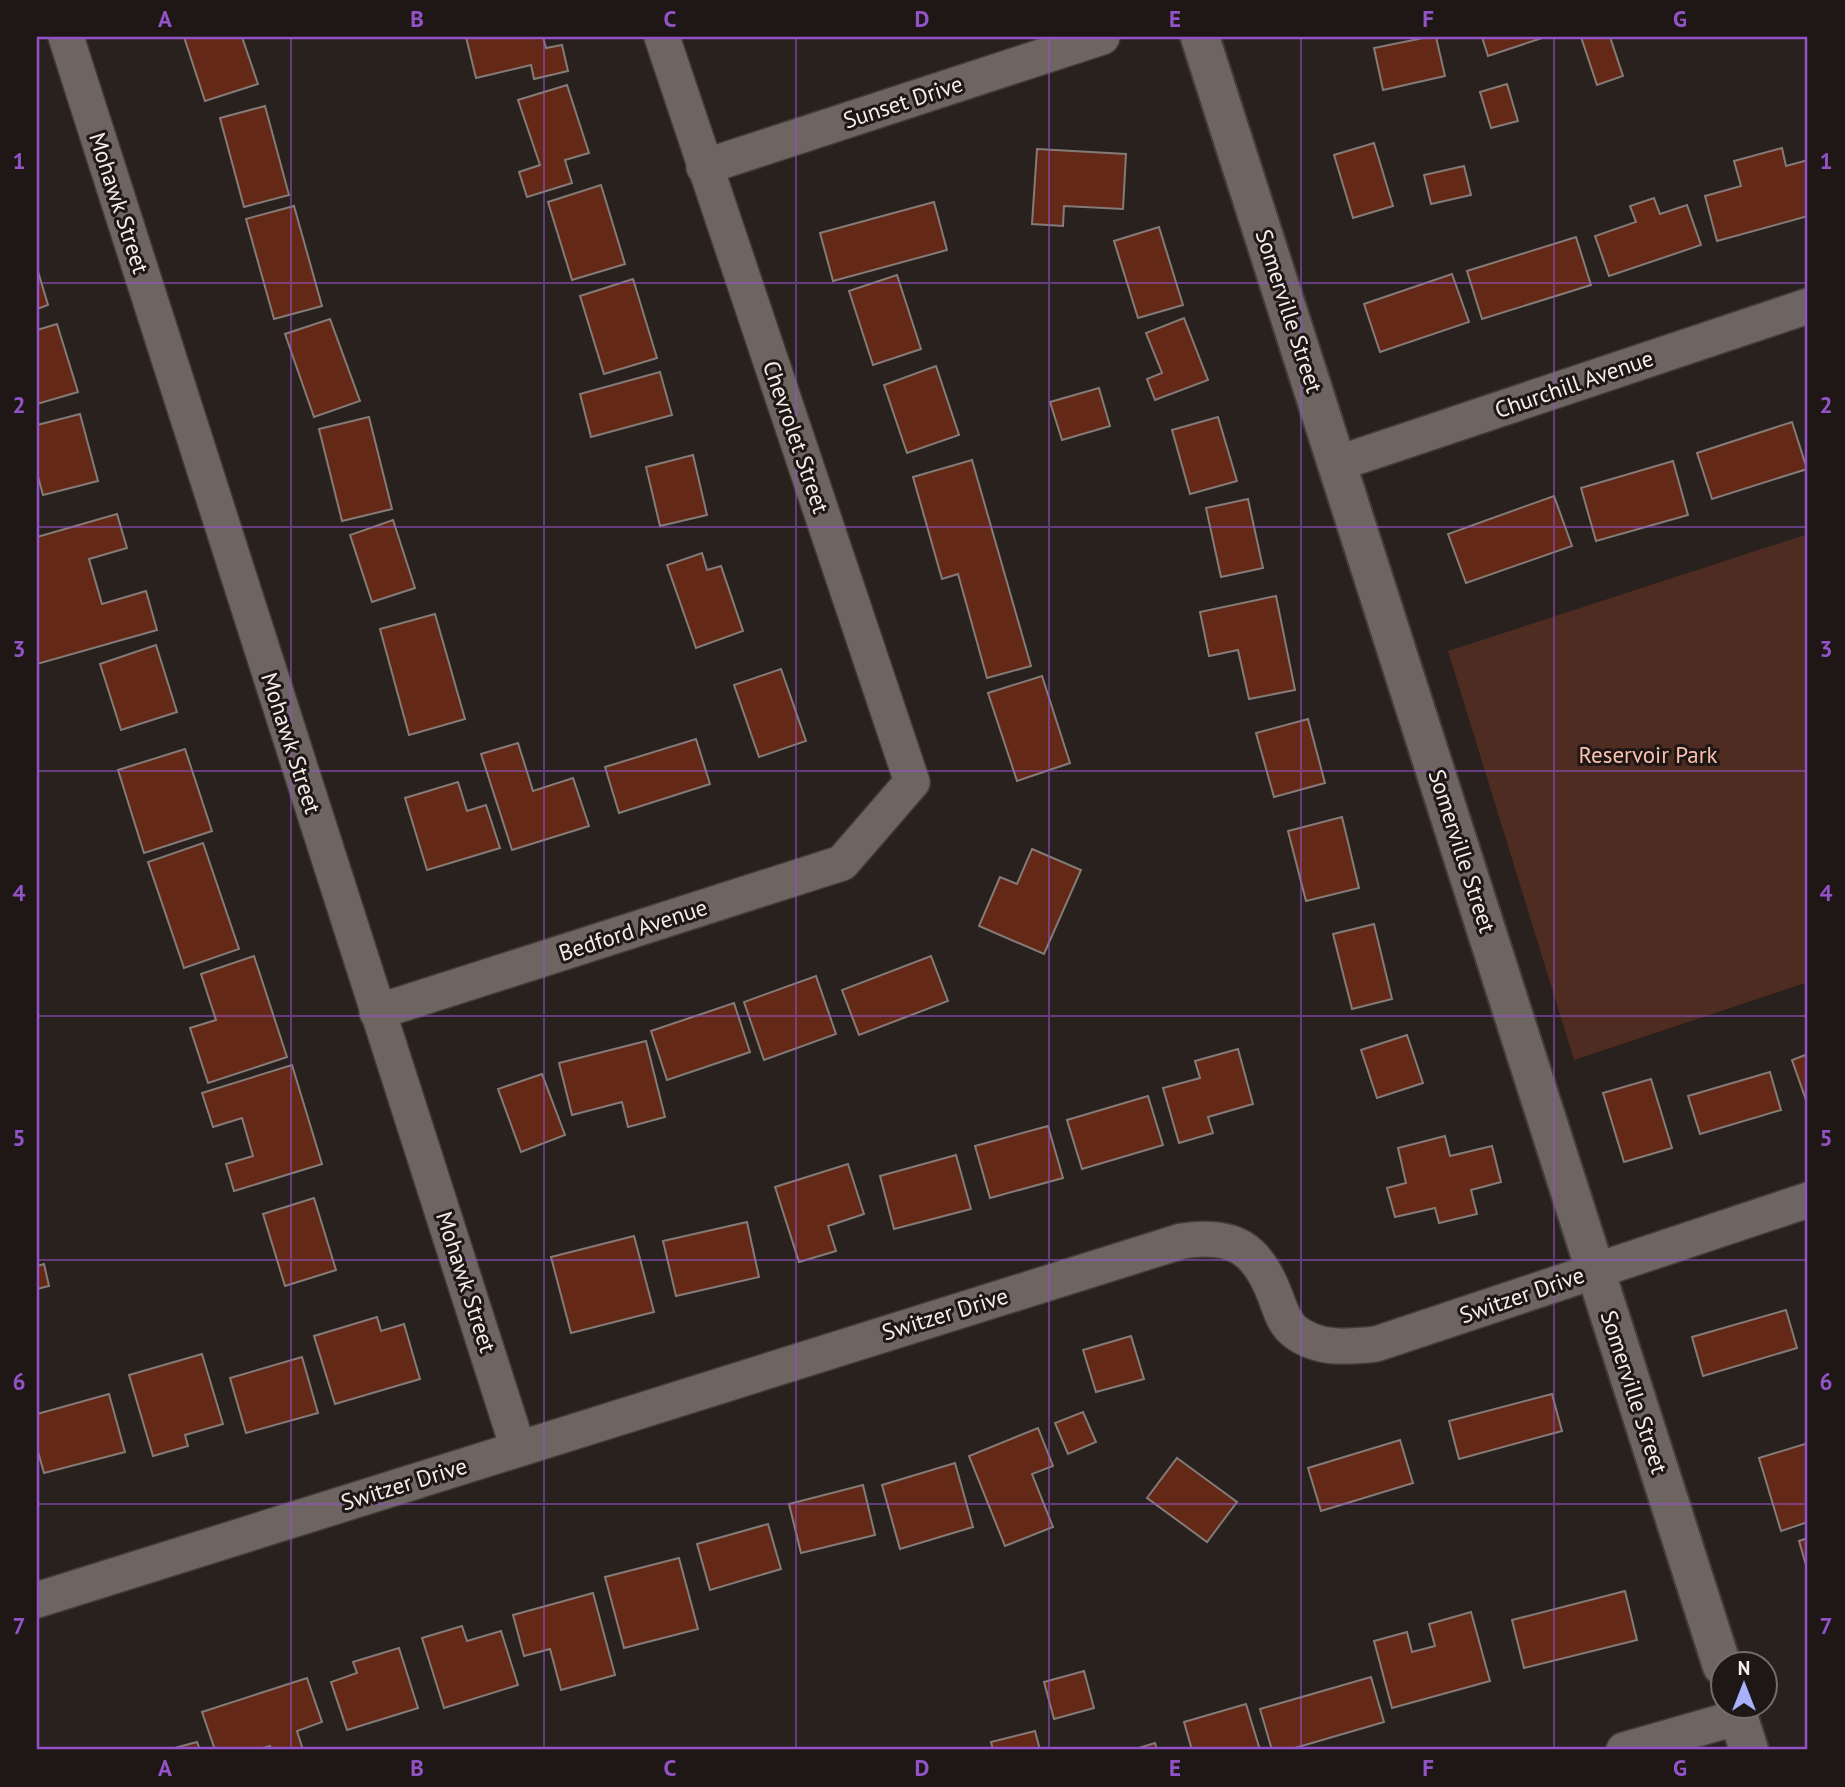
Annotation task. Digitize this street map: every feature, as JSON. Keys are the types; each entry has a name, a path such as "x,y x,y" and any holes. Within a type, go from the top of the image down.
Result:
{"street":[{"name":"Mohawk Street","path":"66,37 518,1448"},
{"name":"Chevrolet Street","path":"662,37 912,782 874,826"},
{"name":"Sunset Drive","path":"704,167 1102,37"},
{"name":"Somerville Street","path":"1200,37 1339,463 1718,1650"},
{"name":"Churchill Avenue","path":"1339,463 1808,306"},
{"name":"Bedford Avenue","path":"377,1012 842,863 874,826"},
{"name":"Switzer Drive","path":"37,1600 1191,1239 1217,1239 1249,1251 1267,1275 1291,1329 1321,1345 1345,1347 1376,1344 1808,1200"},
{"path":"1625,1750 1741,1725"}],"green space":[{"name":"Reservoir Park","path":"1808,534 1808,982 1574,1060 1448,651"}],"building":[{"path":"184,37 242,37 258,84 205,101"},
{"path":"466,37 543,37 546,48 562,45 568,71 534,79 531,65 476,78"},
{"path":"1436,37 1445,76 1383,90 1374,48"},
{"path":"1482,37 1545,37 1488,56"},
{"path":"1581,37 1610,37 1623,76 1597,85"},
{"path":"1507,84 1518,121 1491,128 1480,92"},
{"path":"567,85 589,153 565,160 572,183 527,197 519,172 540,165 518,100"},
{"path":"265,106 289,195 244,207 220,118"},
{"path":"1374,143 1393,206 1353,218 1334,155"},
{"path":"1782,148 1786,166 1808,160 1808,216 1717,241 1705,196 1741,186 1734,161"},
{"path":"1037,149 1126,154 1123,209 1064,206 1063,226 1032,224"},
{"path":"1464,166 1471,195 1431,204 1424,175"},
{"path":"601,185 625,264 572,280 548,202"},
{"path":"1654,198 1660,214 1687,205 1701,245 1609,276 1595,236 1636,222 1630,206"},
{"path":"934,202 947,250 833,281 820,233"},
{"path":"294,206 322,306 274,319 246,219"},
{"path":"1159,227 1183,305 1138,318 1114,241"},
{"path":"1576,237 1591,285 1482,319 1467,271"},
{"path":"37,268 48,305 37,309"},
{"path":"1452,274 1469,322 1380,352 1364,304"},
{"path":"897,275 921,349 873,365 849,291"},
{"path":"633,279 657,358 604,374 580,296"},
{"path":"1184,318 1208,380 1155,400 1147,379 1162,373 1146,333"},
{"path":"330,319 360,401 314,417 285,334"},
{"path":"57,324 78,392 37,404 37,330"},
{"path":"936,366 959,435 907,453 884,385"},
{"path":"660,372 672,415 591,437 580,394"},
{"path":"1099,388 1110,426 1062,440 1050,402"},
{"path":"80,414 98,481 43,495 37,473 37,425"},
{"path":"369,417 392,509 342,521 319,429"},
{"path":"1218,417 1237,481 1190,494 1172,430"},
{"path":"1792,422 1807,469 1712,499 1697,453"},
{"path":"693,455 707,515 660,526 646,467"},
{"path":"972,460 1031,666 987,678 958,574 942,579 913,477"},
{"path":"1673,461 1688,515 1596,541 1581,488"},
{"path":"1554,496 1572,546 1466,583 1448,534"},
{"path":"1248,499 1263,568 1221,577 1206,508"},
{"path":"117,514 127,548 89,559 102,604 146,591 157,630 37,664 37,537"},
{"path":"393,520 415,588 372,602 350,535"},
{"path":"702,553 707,570 721,566 743,631 696,648 667,565"},
{"path":"1276,596 1295,690 1249,699 1238,650 1209,656 1200,612"},
{"path":"435,614 465,719 409,735 380,629"},
{"path":"156,645 177,712 121,730 100,664"},
{"path":"781,669 806,741 759,757 734,685"},
{"path":"1042,676 1070,763 1017,781 988,693"},
{"path":"1308,719 1325,783 1274,797 1256,733"},
{"path":"696,739 710,784 619,813 605,767"},
{"path":"518,743 533,791 573,778 589,826 512,850 481,754"},
{"path":"185,749 212,831 144,853 118,770"},
{"path":"458,782 467,811 486,805 500,848 427,870 405,798"},
{"path":"1342,817 1359,888 1306,901 1288,831"},
{"path":"203,843 239,949 184,968 148,862"},
{"path":"1032,849 1081,870 1044,954 979,926 1000,877 1017,884"},
{"path":"1374,924 1392,999 1352,1009 1333,934"},
{"path":"254,956 287,1057 208,1083 190,1028 216,1020 201,974"},
{"path":"931,956 948,1001 859,1035 842,990"},
{"path":"816,976 836,1034 764,1060 744,1002"},
{"path":"734,1003 750,1052 667,1080 651,1031"},
{"path":"1407,1035 1423,1083 1377,1098 1361,1050"},
{"path":"646,1041 665,1117 628,1127 622,1102 572,1115 559,1063"},
{"path":"1238,1049 1253,1104 1208,1117 1213,1133 1179,1143 1163,1088 1200,1078 1195,1061"},
{"path":"1808,1054 1808,1100 1806,1100 1792,1060"},
{"path":"292,1065 322,1164 234,1191 226,1164 253,1156 242,1118 213,1127 202,1093"},
{"path":"1770,1072 1781,1110 1700,1134 1688,1096"},
{"path":"542,1074 565,1135 521,1152 498,1089"},
{"path":"1651,1079 1672,1148 1624,1162 1603,1093"},
{"path":"1148,1096 1163,1145 1082,1169 1067,1120"},
{"path":"1048,1126 1063,1178 990,1198 975,1146"},
{"path":"1445,1136 1450,1156 1492,1146 1501,1182 1471,1190 1477,1214 1439,1223 1435,1208 1395,1217 1387,1188 1406,1183 1398,1148"},
{"path":"956,1155 971,1209 894,1229 880,1176"},
{"path":"848,1164 864,1214 828,1226 836,1251 799,1262 775,1187"},
{"path":"314,1198 336,1270 285,1286 263,1214"},
{"path":"747,1222 759,1277 676,1296 663,1241"},
{"path":"634,1236 654,1312 571,1333 551,1257"},
{"path":"44,1264 49,1286 37,1289 37,1266"},
{"path":"1786,1310 1797,1348 1703,1376 1692,1337"},
{"path":"377,1317 381,1331 404,1324 420,1379 335,1404 314,1336"},
{"path":"1131,1336 1144,1379 1096,1392 1083,1350"},
{"path":"202,1354 223,1424 185,1435 188,1446 153,1456 129,1375"},
{"path":"302,1357 318,1413 246,1433 230,1378"},
{"path":"109,1394 125,1452 44,1473 37,1448 37,1414"},
{"path":"1552,1394 1562,1431 1459,1459 1449,1421"},
{"path":"1083,1412 1096,1442 1068,1454 1055,1423"},
{"path":"1038,1428 1053,1466 1032,1474 1053,1527 1005,1546 969,1456"},
{"path":"1400,1440 1413,1483 1321,1511 1308,1468"},
{"path":"1808,1443 1808,1522 1781,1531 1759,1458"},
{"path":"1177,1458 1237,1502 1207,1542 1147,1498"},
{"path":"955,1463 973,1527 900,1549 882,1485"},
{"path":"863,1485 875,1535 801,1553 789,1504"},
{"path":"768,1524 781,1569 710,1590 697,1544"},
{"path":"1808,1538 1808,1572 1799,1541"},
{"path":"679,1558 698,1629 624,1648 605,1577"},
{"path":"1625,1591 1637,1640 1524,1668 1512,1620"},
{"path":"593,1593 615,1675 561,1690 550,1649 524,1656 513,1615"},
{"path":"1471,1612 1490,1681 1392,1708 1374,1641 1407,1632 1412,1652 1435,1646 1429,1624"},
{"path":"462,1626 467,1641 501,1631 518,1685 444,1708 422,1638"},
{"path":"399,1648 418,1708 347,1730 331,1682 357,1673 353,1662"},
{"path":"1084,1671 1094,1708 1054,1719 1044,1682"},
{"path":"1371,1677 1384,1722 1288,1750 1272,1750 1260,1709"},
{"path":"307,1678 322,1722 297,1731 303,1750 271,1750 270,1746 256,1750 215,1750 202,1712"},
{"path":"1246,1704 1260,1750 1192,1750 1184,1722"},
{"path":"1035,1731 1040,1750 993,1750 991,1742"},
{"path":"197,1742 200,1750 167,1750"},
{"path":"1155,1743 1157,1750 1132,1750"}]}
